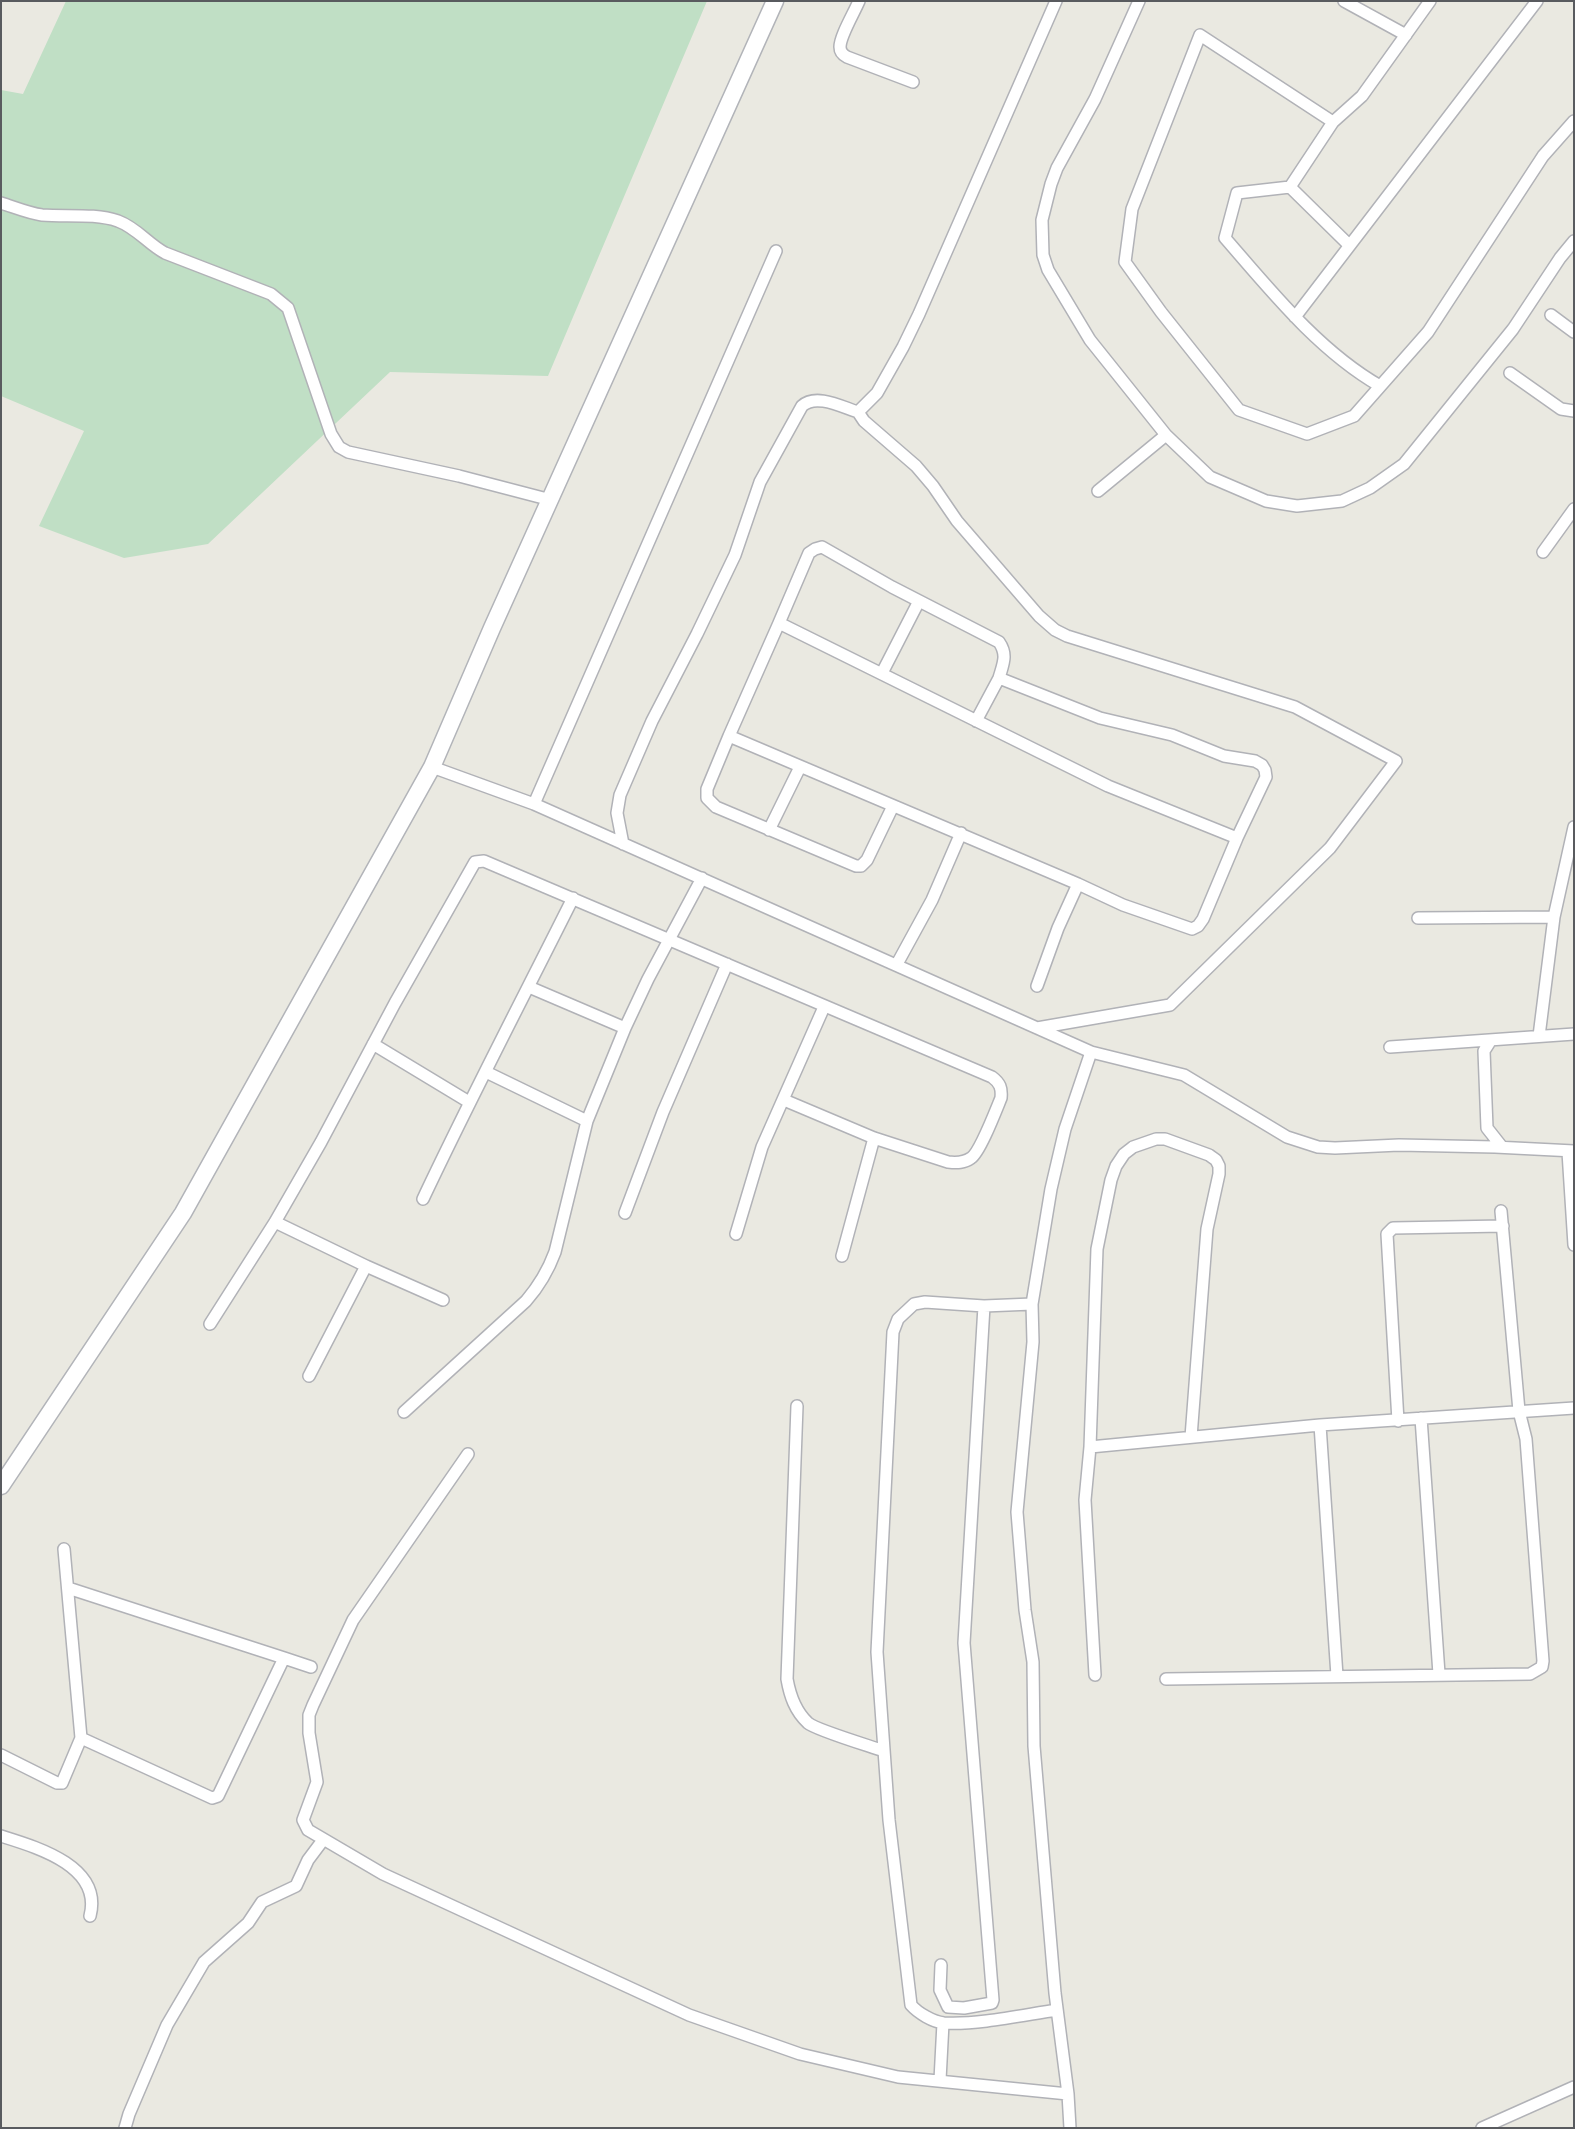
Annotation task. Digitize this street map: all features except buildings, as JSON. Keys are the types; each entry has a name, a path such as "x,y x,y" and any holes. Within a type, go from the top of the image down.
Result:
{"main road":[{"path":"1,1486 183,1212 432,767 775,1"}],"street":[{"path":"859,1 842,40 840,48 842,53 846,57 912,82"},
{"path":"858,412 877,393 915,322 1056,1"},
{"path":"1139,1 1095,99 1057,168 1045,201 1041,237 1043,255 1048,270 1090,340 1166,434 1210,478 1258,498 1297,506 1342,501 1370,488 1404,464 1513,330 1560,258 1574,241"},
{"path":"1344,1 1406,35"},
{"path":"1380,386 1356,372 1282,305 1225,238 1237,194 1290,187 1333,122 1362,96 1430,1"},
{"path":"1295,316 1537,1"},
{"path":"1333,122 1200,35 1132,209 1125,262 1161,312 1239,410 1307,434 1354,416 1428,332 1543,156 1574,121"},
{"path":"1290,187 1349,246"},
{"path":"1,203 38,214 94,217 117,221 140,233 165,253 271,294 280,300 288,308 331,434 339,447 348,452 459,476 551,500"},
{"path":"534,804 776,251"},
{"path":"1551,315 1574,332"},
{"path":"1510,373 1561,409 1574,411"},
{"path":"623,844 617,813 620,796 652,720 697,634 735,555 760,482 806,402 816,400 858,412 864,421 916,466 934,486 957,521 1039,616 1055,630 1067,636 1295,707 1396,761 1330,848 1170,1005 1037,1028"},
{"path":"1098,491 1166,434"},
{"path":"1543,552 1574,510"},
{"path":"893,806 867,860 861,866 849,864 716,807 707,798 707,789 729,736 809,553 822,547 919,601 999,642 1006,658 999,678 976,722"},
{"path":"882,673 919,601"},
{"path":"779,622 976,722 1108,786 1237,838"},
{"path":"729,736 1123,904 1192,929 1198,926 1203,919 1237,838 1266,777 1266,770 1262,765 1256,761 1217,754 1172,735 1100,718 999,678"},
{"path":"432,767 534,804 897,964 1090,1052 1184,1075 1292,1139 1318,1147 1335,1148 1399,1145 1502,1147 1571,1152 1574,1245"},
{"path":"769,830 800,767"},
{"path":"1539,1036 1554,917 1574,827"},
{"path":"897,964 932,900 961,834"},
{"path":"210,1324 275,1222 321,1142 373,1044 475,862 484,861 573,898 824,1007 992,1077 1000,1085 1001,1098 976,1153 964,1162 948,1162 874,1138 784,1100"},
{"path":"404,1412 526,1302 538,1286 555,1252 587,1121 625,1028 668,939 702,878"},
{"path":"1037,986 1058,928 1078,884"},
{"path":"424,1199 469,1102 486,1072 573,898"},
{"path":"1418,918 1554,917"},
{"path":"625,1213 663,1112 726,964"},
{"path":"529,987 625,1028"},
{"path":"736,1234 757,1160 824,1007"},
{"path":"1390,1047 1574,1034"},
{"path":"1491,1040 1484,1051 1487,1128 1502,1147"},
{"path":"373,1044 469,1102"},
{"path":"1070,2128 1068,2094 1057,2010 1033,1738 1033,1662 1023,1592 1017,1512 1034,1342 1032,1304 1051,1189 1065,1128 1090,1052"},
{"path":"486,1072 587,1121"},
{"path":"842,1256 874,1138"},
{"path":"1095,1675 1085,1512 1090,1447 1097,1249 1111,1180 1116,1166 1124,1154 1133,1147 1165,1139 1209,1155 1216,1160 1219,1166 1207,1229 1191,1437"},
{"path":"1166,1679 1530,1674 1542,1667 1526,1439 1519,1411 1501,1211"},
{"path":"275,1222 366,1266 443,1300"},
{"path":"1398,1421 1387,1234 1393,1228 1502,1226"},
{"path":"310,1376 366,1266"},
{"path":"1032,1304 984,1306 924,1302 914,1304 898,1319 893,1332 877,1652 889,1820 911,2005 917,2012 943,2023 1057,2010"},
{"path":"941,1965 940,1990 948,2007 955,2009 992,2003 964,1643 984,1306"},
{"path":"797,1406 787,1679 789,1694 797,1711 810,1725 884,1751"},
{"path":"1090,1447 1320,1425 1574,1408"},
{"path":"1421,1418 1439,1674"},
{"path":"1320,1425 1336,1676"},
{"path":"468,1454 353,1620 311,1710 309,1734 317,1782 303,1820 308,1830 383,1874 709,2023 814,2058 898,2077 1068,2094"},
{"path":"1,1755 57,1783 62,1783 81,1738 64,1549"},
{"path":"68,1588 311,1667"},
{"path":"81,1738 212,1798 218,1796 284,1658"},
{"path":"1,1836 41,1848 67,1863 84,1880 88,1888 91,1896 90,1916"},
{"path":"125,2128 129,2114 167,2026 197,1973 212,1954 248,1923 262,1902 296,1886 308,1860 323,1840"},
{"path":"940,2080 943,2023"},
{"path":"1482,2128 1574,2088"}],"green space":[{"path":"66,1 707,1 548,376 390,372 208,544 124,558 39,526 84,431 1,396 1,90 23,94"}]}
